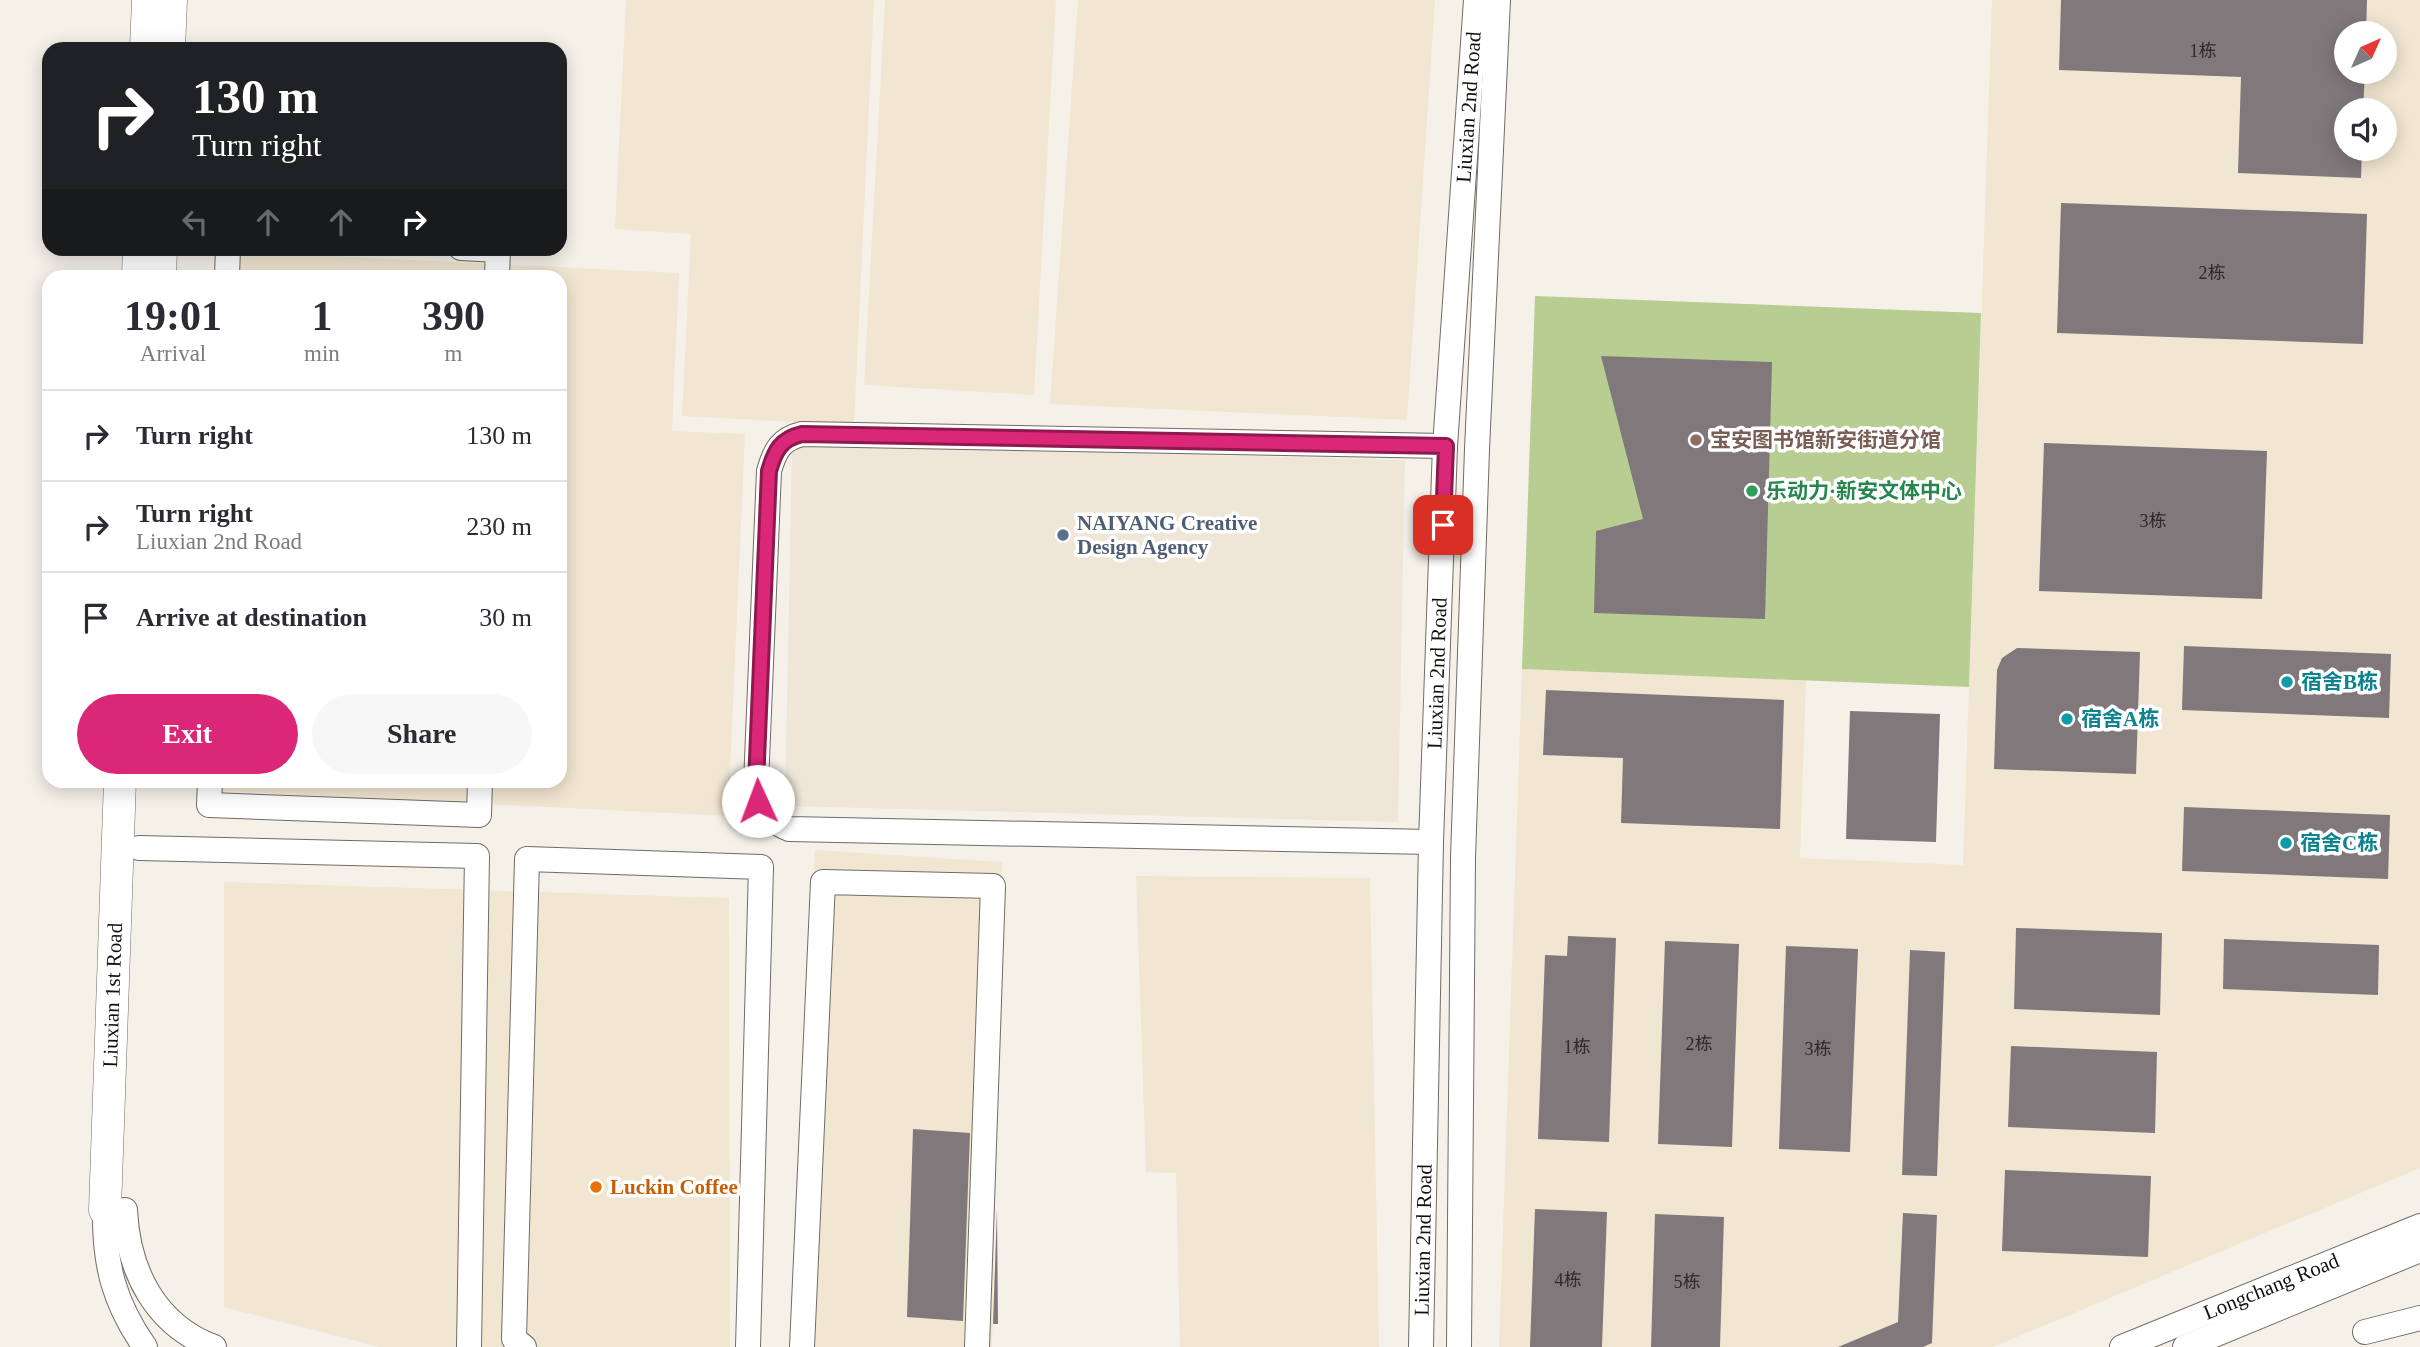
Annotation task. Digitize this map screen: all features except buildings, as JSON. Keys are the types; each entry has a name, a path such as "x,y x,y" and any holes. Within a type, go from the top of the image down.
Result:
{"main road":[{"path":"146,42 148,0"},
{"path":"169,42 171,0"},
{"name":"Liuxian 1st Road","path":"115,1210 120,788"},
{"name":"Liuxian 1st Road","path":"115,1210 141,788"}],"street":[{"name":"Liuxian 2nd Road","path":"1422,1347 1431,842 1446,446 1476,0"},
{"name":"Liuxian 2nd Road","path":"1459,1347 1463,844 1477,449 1498,0"},
{"path":"1431,842 789,829 775,824 765,813 758,801 756,784 769,471 780,444 789,437 816,434 1446,446"},
{"path":"210,788 209,805 478,816 480,788"},
{"path":"139,848 477,856 469,1347"},
{"path":"524,1347 514,1339 527,859 761,867 748,1347"},
{"path":"802,1347 823,881 993,886 977,1347"},
{"path":"115,1210 105,1237 111,1282 132,1328 145,1347"},
{"path":"115,1210 149,1294 170,1320 186,1333 214,1347"},
{"name":"Longchang Road","path":"2122,1347 2420,1226"},
{"name":"Longchang Road","path":"2185,1347 2420,1250"},
{"path":"2365,1332 2420,1318"}],"shaded area":[{"path":"626,0 874,0 854,425 682,416 691,234 615,229"},
{"path":"885,0 1056,0 1034,395 864,385"},
{"path":"1078,0 1435,0 1407,420 1050,404"},
{"path":"1992,0 2420,0 2420,1168 1993,1347 1499,1347 1522,669 1806,680 1800,858 1963,865"},
{"path":"226,256 329,256 679,273 672,431 745,434 728,816 203,790 567,788 567,270 225,270"},
{"path":"792,444 1405,460 1398,822 785,806"},
{"path":"815,850 1002,862 992,1347 794,1347"},
{"path":"1136,876 1370,878 1379,1347 1180,1347 1176,1173 1146,1172"},
{"path":"224,882 729,898 730,1347 380,1347 224,1307"}],"green space":[{"name":"乐动力·新安文体中心","path":"1535,296 1981,313 1969,687 1522,669"}],"place":[{"name":"宝安图书馆新安街道分馆","path":"1696,440"},
{"name":"乐动力·新安文体中心","path":"1752,491"},
{"name":"NAIYANG Creative Design Agency","path":"1063,535"},
{"name":"宿舍B栋","path":"2287,682"},
{"name":"宿舍A栋","path":"2067,719"},
{"name":"宿舍C栋","path":"2286,843"},
{"name":"Luckin Coffee","path":"596,1187"}],"route":[{"path":"758,801 756,784 769,471 780,444 789,437 802,434 1446,446 1443,525"}]}
